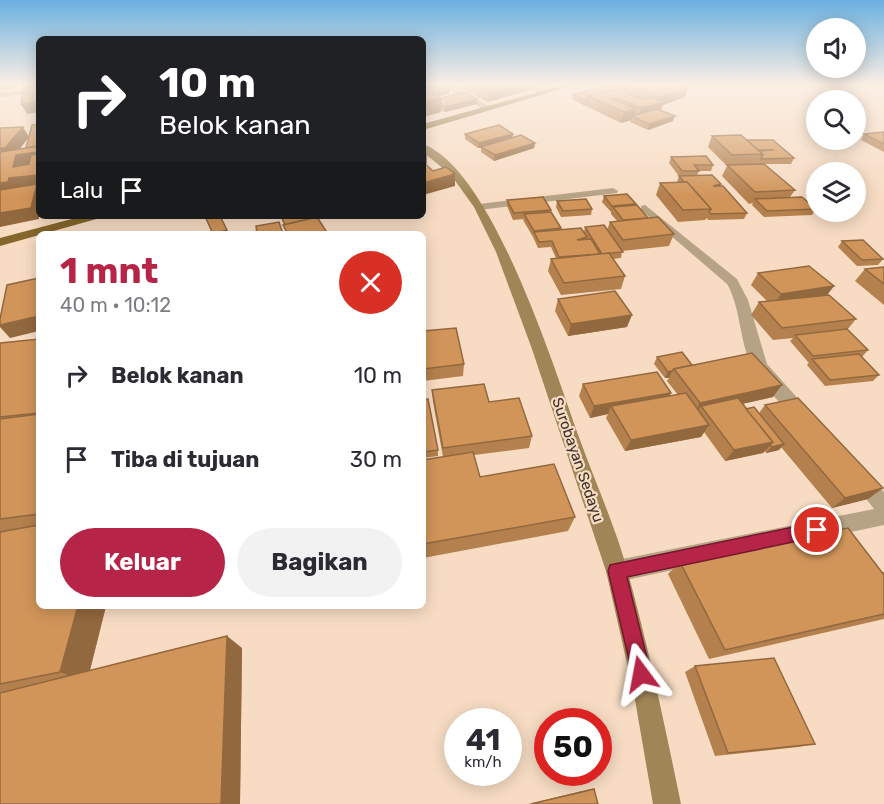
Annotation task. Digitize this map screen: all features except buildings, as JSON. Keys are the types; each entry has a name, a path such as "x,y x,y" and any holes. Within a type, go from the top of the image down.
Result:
{"highway":[{"path":"426,126 443,122"},
{"path":"0,242 67,220"}],"main road":[{"name":"Surobayan Sedayu","path":"426,149 455,173 479,207 502,252 539,350 617,571 646,694 667,804"}],"street":[{"path":"479,207 613,191"},
{"path":"645,208 732,282 741,297 757,358 764,372 815,429"},
{"path":"846,463 884,506"},
{"path":"617,571 884,516"}],"route":[{"path":"641,674 617,571 817,530"}]}
